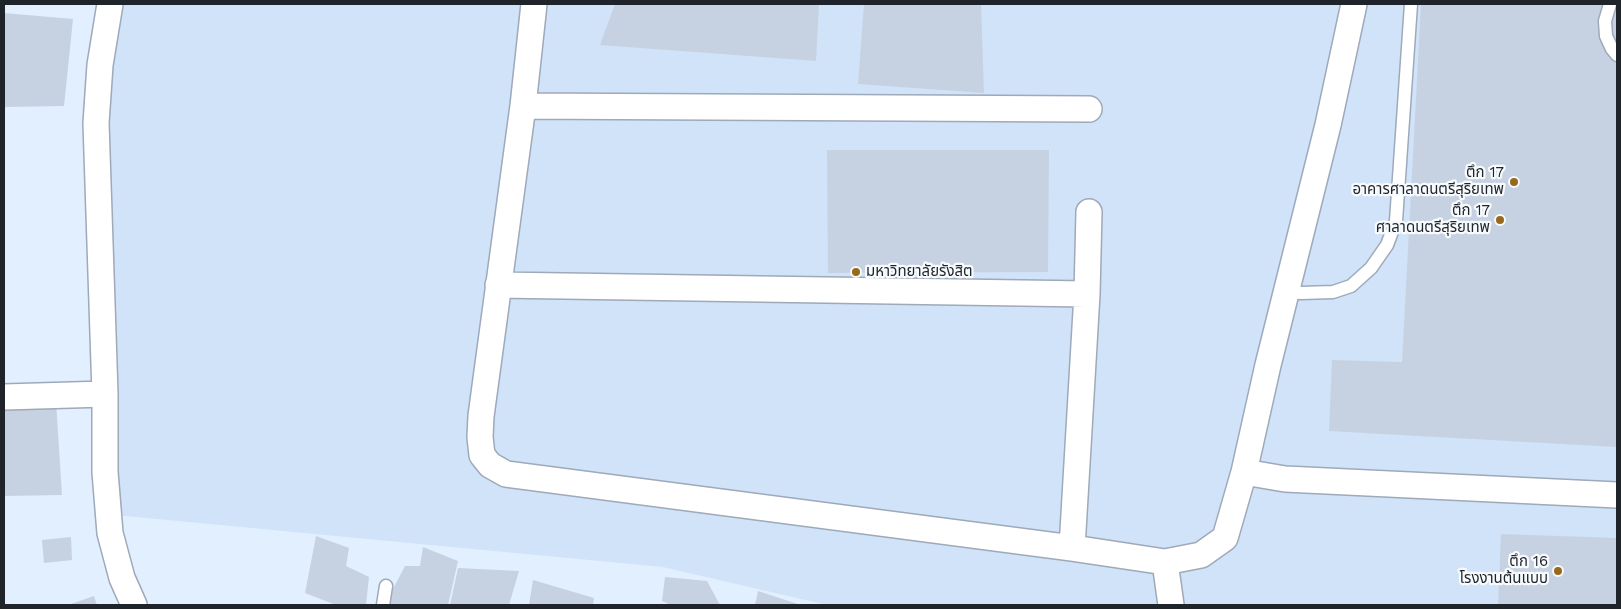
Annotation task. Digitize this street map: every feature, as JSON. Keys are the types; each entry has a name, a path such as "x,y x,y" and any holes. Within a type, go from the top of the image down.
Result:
{"street":[{"path":"110,4 100,65 96,123 105,394 105,472 110,533 122,578 134,605"},
{"path":"534,4 523,106 481,416 480,437 482,454 490,465 506,474 1072,548 1165,562 1201,555 1225,538 1244,472 1328,124 1354,4"},
{"path":"523,106 1089,109"},
{"path":"1072,548 1087,294 1089,212"},
{"path":"498,285 1087,294"},
{"path":"4,397 105,394"},
{"path":"1244,472 1285,479 1617,495"},
{"path":"1165,562 1170,605"}],"lane":[{"path":"1286,292 1333,292 1351,286 1371,268 1387,244 1396,221 1411,4"},
{"path":"1610,4 1605,21 1606,36 1617,55"},
{"path":"383,605 386,586"}],"shaded area":[{"name":"มหาวิทยาลัยรังสิต","path":"105,4 1617,4 1617,605 827,605 663,567 104,514"}],"building":[{"path":"615,4 819,4 816,61 600,45"},
{"path":"864,4 981,4 984,93 858,84"},
{"name":"ตึก 17 อาคารศาลาดนตรีสุริยเทพ","path":"1421,4 1617,4 1617,447 1329,431 1332,360 1402,362"},
{"path":"4,13 73,19 64,106 4,107"},
{"path":"827,150 1049,150 1048,272 828,273"},
{"path":"4,401 56,401 62,495 4,496"},
{"name":"ตึก 16 โรงงานต้นแบบ","path":"1501,534 1617,538 1617,605 1498,605"},
{"path":"316,536 349,548 346,566 369,577 366,605 336,605 305,593"},
{"path":"71,537 72,560 44,563 42,540"},
{"path":"423,547 458,561 448,605 389,605 393,589 405,566 420,566"},
{"path":"458,568 519,571 509,605 450,605"},
{"path":"665,577 707,581 720,605 671,605 662,601"},
{"path":"533,580 594,598 593,605 529,605"},
{"path":"758,591 801,605 755,605"},
{"path":"94,596 97,605 68,605"}],"place":[{"name":"ตึก 17 อาคารศาลาดนตรีสุริยเทพ","path":"1514,182"},
{"name":"ตึก 17 ศาลาดนตรีสุริยเทพ","path":"1500,220"},
{"name":"มหาวิทยาลัยรังสิต","path":"856,272"},
{"name":"ตึก 16 โรงงานต้นแบบ","path":"1558,571"}]}
